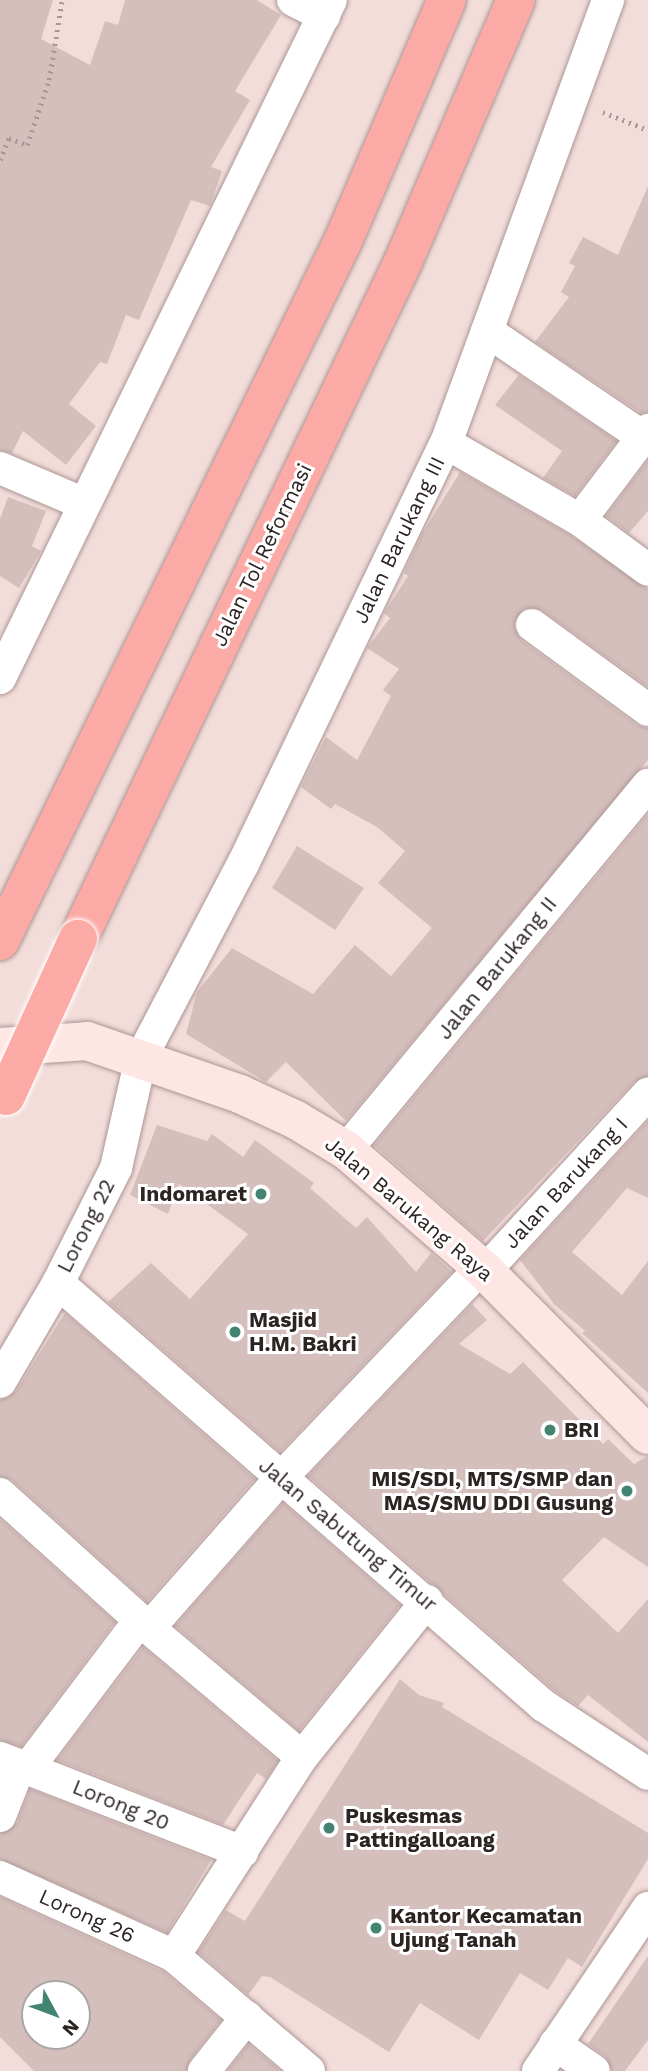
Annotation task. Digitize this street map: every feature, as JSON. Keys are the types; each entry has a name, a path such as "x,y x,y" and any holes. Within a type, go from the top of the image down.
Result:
{"highway":[{"path":"0,941 343,241 447,0"},
{"name":"Jalan Tol Reformasi","path":"3,1102 78,939 403,262 516,0"}],"street":[{"path":"0,678 327,8 293,0"},
{"name":"Jalan Barukang III","path":"141,1058 243,864 446,443 608,0"},
{"path":"487,331 645,433 580,520"},
{"path":"446,443 580,520 648,570"},
{"path":"0,468 85,504"},
{"path":"532,625 648,710"},
{"name":"Jalan Barukang II","path":"346,1150 648,785"},
{"name":"Jalan Barukang Raya","path":"0,1047 86,1041 240,1094 346,1150 483,1269 648,1435"},
{"name":"Lorong 22","path":"0,1382 58,1283 116,1168 141,1058"},
{"name":"Jalan Barukang I","path":"0,1816 16,1764 280,1479 648,1094"},
{"name":"Jalan Sabutung Timur","path":"58,1283 280,1479 427,1601 544,1706 648,1774"},
{"path":"0,1494 144,1624 302,1757"},
{"path":"174,1956 302,1757 427,1601"},
{"name":"Lorong 20","path":"16,1764 242,1852"},
{"name":"Lorong 26","path":"0,1877 174,1956 310,2071"},
{"path":"538,2071 648,1908"},
{"path":"204,2071 247,2018"},
{"path":"555,2044 594,2071"}],"path":[{"path":"0,160 9,138 27,145 49,80 62,0"},
{"path":"572,99 648,130"}],"building":[{"path":"0,0 53,0 41,39 90,65 105,21 118,25 125,0 257,0 281,15 235,91 250,100 211,167 222,171 210,206 191,200 139,320 126,315 107,364 100,362 69,404 96,426 66,465 23,431 12,453 0,450"},
{"path":"648,186 648,412 641,413 535,342 569,297 561,292 575,266 569,263 583,237 618,255"},
{"path":"519,375 617,441 575,496 543,478 562,451 495,405"},
{"path":"648,460 648,511 629,533 606,516"},
{"path":"460,472 570,535 648,589 648,687 542,610 524,609 514,624 521,640 637,725 648,728 648,760 346,1121 286,1062 266,1082 186,1034 197,992 232,948 313,994 355,945 391,976 432,928 378,883 405,851 377,827 335,804 331,809 301,787 326,737 357,760 391,696 383,690 399,669 367,648 390,618 384,613 408,576 404,573 422,534"},
{"path":"8,497 46,511 32,546 41,551 19,588 0,576 0,519"},
{"path":"648,814 648,1076 634,1082 483,1241 374,1145"},
{"path":"297,846 364,888 335,930 272,888"},
{"path":"648,1121 648,1198 627,1188 572,1252 622,1295 648,1261 648,1393 554,1304 520,1260"},
{"path":"157,1125 207,1141 212,1134 243,1157 255,1140 314,1183 310,1188 356,1228 367,1217 416,1272 431,1253 452,1272 280,1452 108,1302 151,1263 190,1299 248,1234 179,1184 168,1214 130,1195"},
{"path":"472,1304 487,1320 459,1344 510,1374 523,1362 603,1444 608,1439 634,1464 648,1456 648,1567 604,1537 562,1580 618,1633 648,1599 648,1742 588,1695 578,1706 555,1691 308,1476"},
{"path":"65,1313 255,1479 147,1602 12,1480 0,1476 0,1400 16,1391"},
{"path":"283,1503 400,1605 299,1731 175,1626"},
{"path":"0,1519 115,1622 21,1747 0,1740"},
{"path":"143,1647 278,1761 266,1779 257,1773 223,1825 57,1760"},
{"path":"400,1679 419,1695 444,1703 442,1707 648,1833 648,1859 582,1967 568,1958 548,1990 520,1973 479,2040 420,2003 389,2052 270,1977 262,1976 248,1995 198,1952 226,1910 245,1921"},
{"path":"30,1789 211,1860 167,1933 0,1859 0,1834 17,1823"},
{"path":"0,1897 164,1972 221,2020 190,2060 186,2071 34,2071 0,2037"},
{"path":"648,1956 648,2040 625,2071 612,2071 605,2056 588,2044"},
{"path":"249,2044 251,2046 281,2071 227,2071"}],"place":[{"name":"Indomaret","path":"261,1194"},
{"name":"Masjid H.M. Bakri","path":"235,1332"},
{"name":"BRI","path":"550,1430"},
{"name":"MIS/SDI, MTS/SMP dan MAS/SMU DDI Gusung","path":"627,1491"},
{"name":"Puskesmas Pattingalloang","path":"329,1828"},
{"name":"Kantor Kecamatan Ujung Tanah","path":"376,1928"}]}
